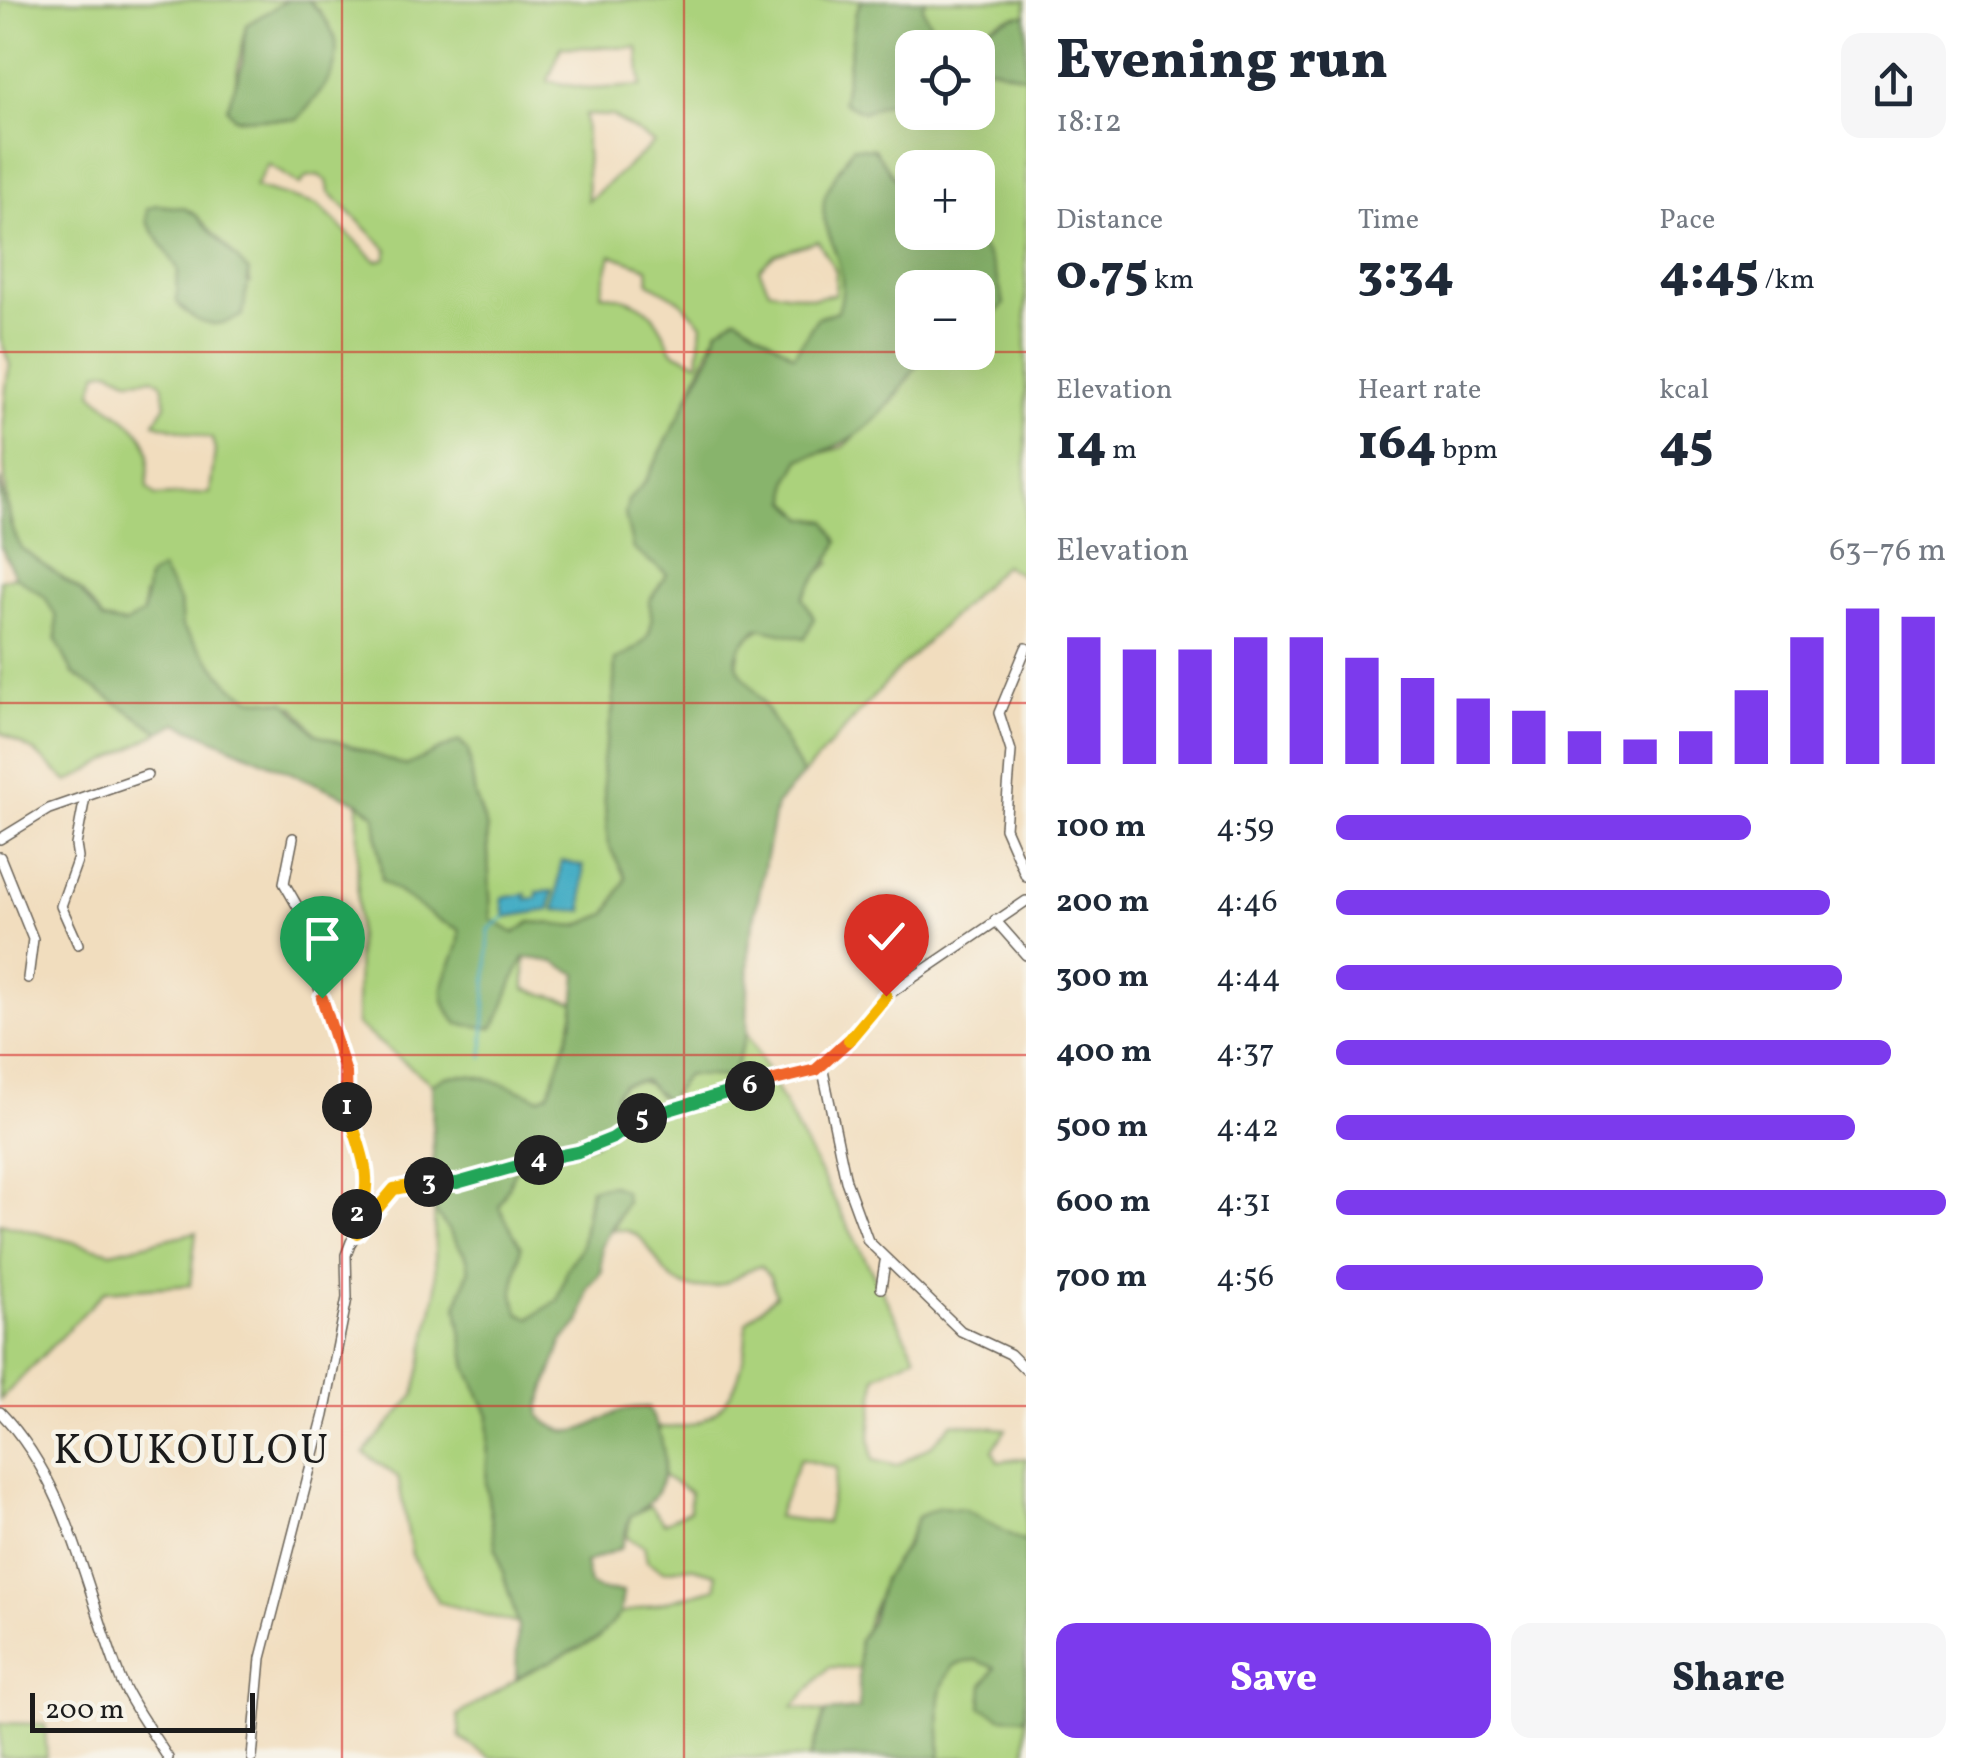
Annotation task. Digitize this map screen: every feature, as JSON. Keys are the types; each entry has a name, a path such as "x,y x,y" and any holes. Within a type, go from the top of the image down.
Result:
{"street":[{"path":"1026,648 999,713 1010,750 1005,828 1026,876"},
{"path":"0,839 49,809 147,775"},
{"path":"78,944 60,906 78,858 76,845 85,797"},
{"path":"293,838 284,883 303,916 306,946 346,1073 347,1109 362,1148 366,1194 357,1212 357,1233"},
{"path":"0,857 33,939 28,978"},
{"path":"252,1758 261,1658 324,1415 347,1298 346,1255 357,1233 394,1189 457,1183 578,1152 613,1138 641,1118 756,1084 797,1077 822,1066 886,996 1026,901"},
{"path":"995,920 1026,955"},
{"path":"822,1066 846,1181 868,1241 885,1262 961,1330 1010,1354 1026,1370"},
{"path":"881,1288 885,1262"},
{"path":"0,1412 31,1446 76,1543 120,1679 168,1758"}],"green space":[{"path":"0,0 288,0 246,25 236,83 235,118 297,120 320,11 308,0 862,0 856,12 843,102 863,112 895,100 895,130 995,130 995,69 1026,77 1026,578 1004,565 895,673 803,775 761,699 745,685 737,665 741,643 803,598 814,577 831,563 805,518 788,501 789,479 800,459 844,447 895,399 914,370 995,370 995,270 983,270 981,250 995,250 995,150 895,150 895,180 874,149 824,219 843,276 838,311 817,318 794,356 737,317 718,329 645,482 628,501 633,549 667,574 649,602 652,623 646,638 615,660 613,709 602,762 608,844 626,878 607,914 577,926 531,922 514,933 491,919 487,828 475,796 468,749 460,741 407,766 316,734 295,707 252,699 232,687 182,627 180,601 144,595 143,614 124,624 103,620 78,589 27,554 14,531 6,484 4,430 10,365 0,338","holes":["561,47 638,48 641,86 589,89 548,81","585,115 612,116 654,143 588,201","268,164 300,185 306,177 318,175 327,181 329,192 388,250 385,259 376,261 318,205 255,187","196,215 249,272 250,283 184,311 177,302 178,269 167,247","818,241 836,271 835,294 814,298 769,290 759,269 775,254","611,255 648,268 649,283 679,300 702,324 698,363 672,351 647,310 628,300 601,294","109,370 130,380 154,378 162,384 166,405 154,423 212,439 215,450 210,493 155,496 148,488 147,445 135,427 92,392 98,372"]},
{"path":"288,0 308,0 333,32 337,47 330,76 297,120 234,118 227,108 242,65 246,25"},
{"path":"862,0 925,0 922,7 936,30 895,30 895,100 863,112 843,102 856,12"},
{"path":"925,0 1026,0 1026,15 1000,20 979,30 936,30 931,28 922,7"},
{"path":"1026,15 1026,77 995,69 995,30 980,30"},
{"path":"853,147 874,149 895,179 895,250 983,250 994,270 895,270 895,370 913,370 874,421 844,443 800,459 789,479 788,501 805,518 827,521 838,542 803,598 814,618 805,638 758,628 738,651 739,668 803,775 776,805 749,946 747,1033 732,1077 686,1075 667,1102 644,1080 623,1084 616,1094 614,1127 596,1143 516,1168 499,1207 521,1247 513,1292 519,1314 530,1318 558,1300 568,1267 581,1248 591,1188 613,1185 624,1191 626,1201 601,1247 602,1271 588,1288 580,1323 563,1340 540,1404 540,1416 568,1431 580,1430 617,1412 648,1408 664,1453 661,1483 644,1507 630,1516 621,1548 585,1563 590,1584 600,1590 623,1592 620,1614 597,1639 516,1678 518,1624 496,1549 486,1485 489,1415 467,1368 457,1306 469,1269 467,1258 434,1209 432,1084 456,1075 470,1076 499,1082 539,1098 549,1093 573,1020 577,974 554,962 525,957 492,1028 458,1024 443,997 443,985 456,952 459,929 438,920 382,880 375,815 358,802 177,723 160,732 73,674 57,641 56,617 45,597 15,576 0,545 0,479 11,527 22,549 80,591 103,620 124,624 143,614 148,577 161,569 180,602 182,627 232,687 252,699 286,702 316,734 406,766 459,741 468,749 475,796 487,828 491,919 514,933 531,922 577,926 607,914 626,878 608,844 602,762 613,709 615,660 646,638 652,623 649,602 667,574 633,549 625,514 628,501 645,482 712,351 718,329 737,317 794,355 817,318 838,311 842,278 825,222 823,209 828,190"},
{"path":"157,205 184,208 196,215 249,272 243,315 224,323 207,324 192,317 177,302 178,269 147,222 147,209"},
{"path":"995,274 998,282 1004,304 995,314"},
{"path":"15,576 45,597 57,617 57,641 99,690 160,732 68,782 35,752 0,732 0,580"},
{"path":"358,802 375,815 382,880 438,920 459,929 457,949 446,976 445,999 450,1015 492,1028 525,957 525,989 576,1003 559,1073 549,1093 539,1098 499,1082 470,1076 456,1075 432,1084 357,1025"},
{"path":"747,1033 916,1356 876,1376 870,1435 873,1460 896,1466 932,1445 952,1423 1006,1429 993,1450 998,1462 1026,1458 1026,1543 985,1521 918,1517 865,1628 860,1668 829,1667 793,1707 825,1712 810,1758 490,1758 460,1738 458,1715 543,1663 597,1639 620,1614 716,1588 716,1574 690,1567 663,1571 647,1561 644,1546 627,1538 630,1516 650,1506 664,1523 690,1510 690,1492 662,1475 659,1427 682,1427 701,1421 728,1398 742,1363 746,1322 776,1295 770,1277 760,1266 717,1286 695,1288 678,1283 641,1238 629,1231 613,1230 626,1201 590,1188 581,1248 568,1267 558,1301 529,1318 519,1314 513,1292 521,1247 498,1207 516,1168 614,1126 616,1094 623,1084 633,1079 654,1086 658,1096 686,1074 731,1077","holes":["800,1459 837,1468 826,1523 777,1517"]},
{"path":"434,1209 467,1258 469,1269 457,1306 467,1368 489,1415 486,1485 496,1549 518,1624 438,1602 412,1555 398,1477 364,1453 415,1395 436,1292"},
{"path":"0,1223 111,1252 196,1232 190,1285 105,1291 0,1400"},
{"path":"939,1507 964,1509 1026,1543 1026,1714 1023,1718 1001,1717 981,1707 983,1685 995,1668 975,1660 954,1665 942,1688 940,1758 810,1758 825,1712 859,1709 859,1640 871,1622 883,1579 905,1548 918,1517"},
{"path":"975,1660 996,1668 1023,1718 1026,1714 1026,1758 940,1758 942,1688 954,1665"},
{"path":"0,1723 45,1724 47,1758 0,1758"}],"water":[{"path":"561,861 583,866 583,911 555,910"},
{"path":"553,891 550,910 505,917 502,898 526,894 526,899 537,898 537,892"}],"waterway":[{"path":"483,1058 489,929 505,917"}],"district":[{"name":"KOUKOULOU","path":"192,1452"}],"route":[{"path":"322,998 334,1044 344,1062 347,1109 364,1162 366,1194 357,1212 357,1233 382,1198 394,1189 412,1184 457,1183 578,1152 613,1138 641,1118 816,1070 834,1056 886,996"}]}
